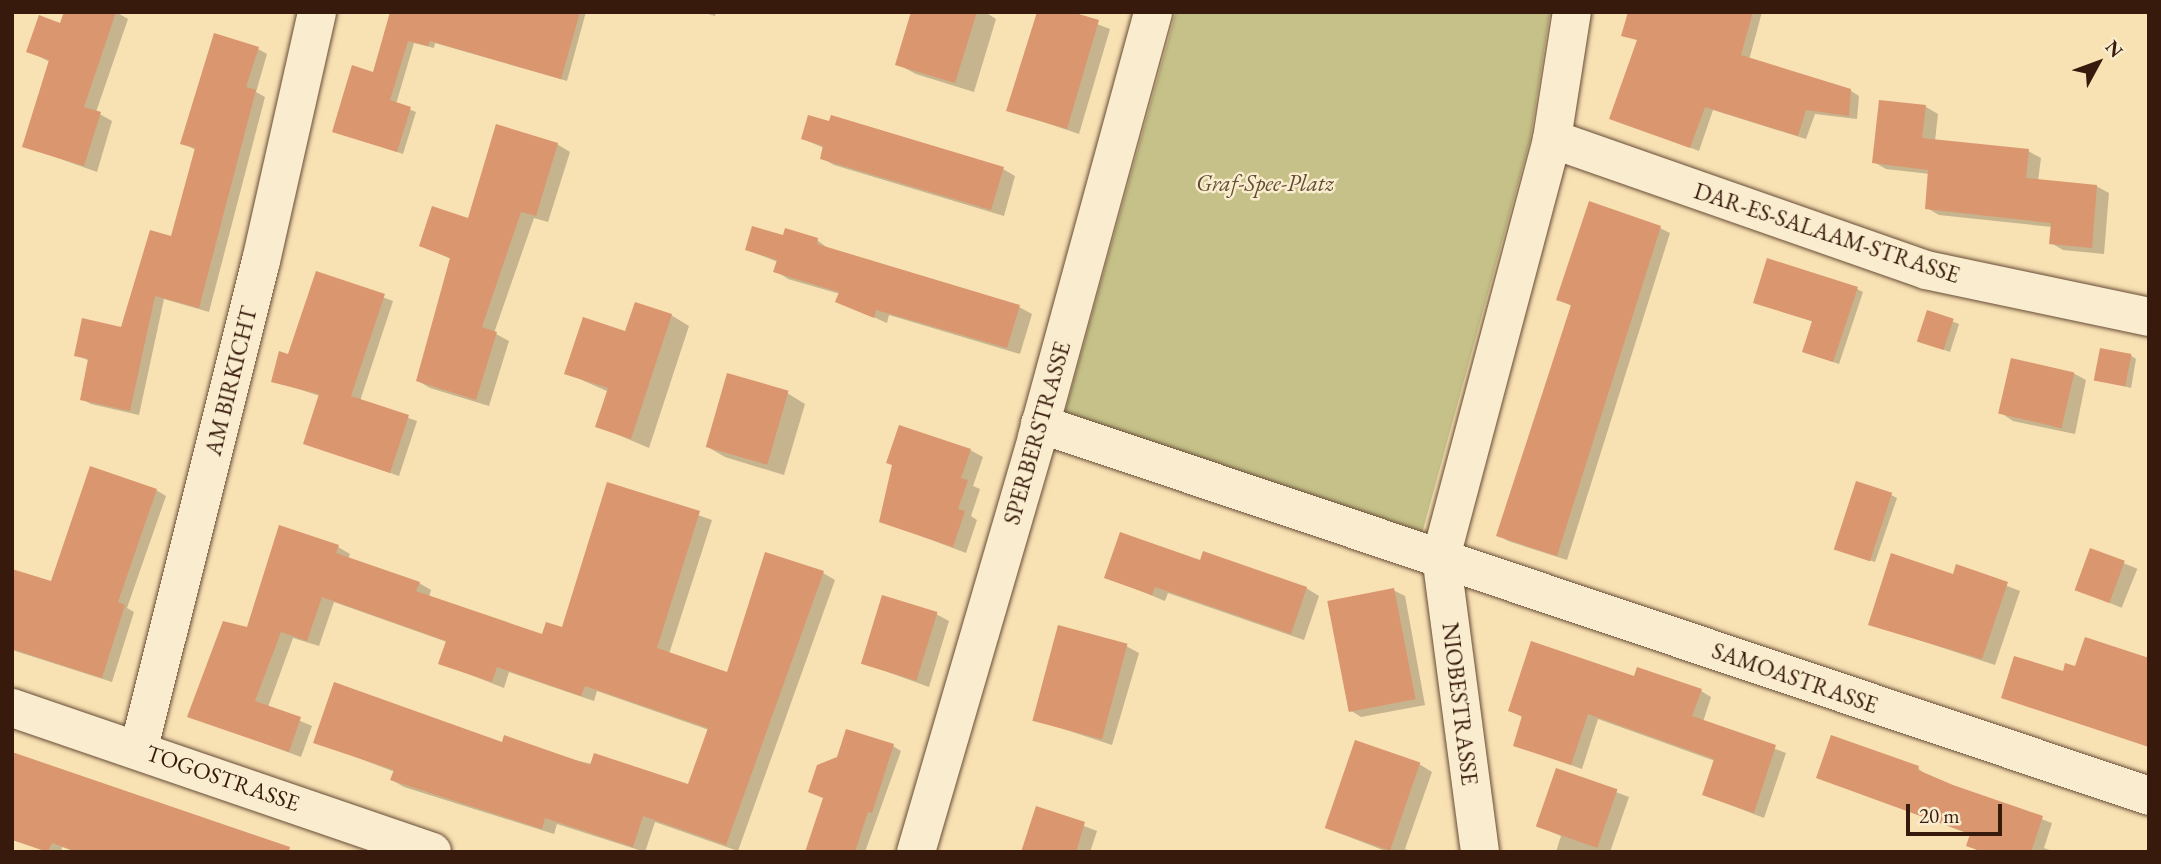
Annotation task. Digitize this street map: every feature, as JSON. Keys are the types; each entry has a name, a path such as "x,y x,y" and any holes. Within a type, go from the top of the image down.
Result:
{"street":[{"name":"AM BIRKICHT","path":"139,748 261,261 317,12"},
{"name":"SPERBERSTRASSE","path":"916,852 1040,424 1153,12"},
{"path":"1040,424 1441,557 1552,139 1572,12"},
{"name":"DAR-ES-SALAAM-STRASSE","path":"1552,139 1926,271 2149,317"},
{"name":"SAMOASTRASSE","path":"1441,557 2149,796"},
{"name":"NIOBESTRASSE","path":"1441,557 1480,852"},
{"name":"TOGOSTRASSE","path":"12,708 139,748 432,852"}],"green space":[{"name":"Graf-Spee-Platz","path":"1176,12 1550,12 1530,140 1421,537 1065,412"}],"building":[{"path":"64,12 116,12 84,107 101,112 84,166 22,147 49,60 26,52 39,15 60,23"},
{"path":"390,12 580,12 561,79 430,41 428,46 408,41 390,100 411,107 397,152 332,132 352,65 373,72"},
{"path":"911,12 977,12 955,83 895,65"},
{"path":"1037,12 1072,12 1099,20 1067,129 1006,111"},
{"path":"1628,12 1753,12 1741,55 1851,89 1849,116 1806,110 1798,136 1705,107 1690,148 1609,119 1637,40 1621,36"},
{"path":"214,33 259,47 246,87 256,90 199,308 155,296 130,411 80,400 88,359 74,356 82,318 121,327 150,230 171,236 195,148 180,144"},
{"path":"1879,100 1926,105 1922,138 2029,149 2026,178 2097,185 2092,248 2049,244 2051,223 1925,209 1928,170 1872,163"},
{"path":"808,115 829,121 831,115 1004,167 991,210 820,159 823,146 801,139"},
{"path":"496,124 558,143 536,216 521,212 482,327 497,332 476,400 416,381 450,258 419,246 432,206 468,218"},
{"path":"1589,201 1661,226 1557,556 1496,536 1571,305 1556,300"},
{"path":"752,226 783,235 785,228 818,238 817,244 1020,305 1007,348 876,310 874,318 835,302 839,292 773,272 777,260 745,250"},
{"path":"1767,258 1858,287 1833,362 1802,352 1812,321 1753,303"},
{"path":"316,271 385,294 351,396 409,415 390,473 303,444 319,394 271,382 279,351 288,354"},
{"path":"635,302 672,314 631,439 595,427 608,388 564,374 583,317 625,331"},
{"path":"1927,310 1954,319 1943,350 1917,341"},
{"path":"2100,348 2131,354 2125,386 2094,380"},
{"path":"2011,358 2074,373 2062,428 1998,414"},
{"path":"727,373 789,391 767,465 706,447"},
{"path":"899,425 971,449 961,478 968,480 958,509 965,511 953,547 879,522 892,465 886,463"},
{"path":"90,466 157,489 118,602 125,605 102,678 12,649 12,569 51,581"},
{"path":"1856,481 1892,493 1870,561 1834,549"},
{"path":"607,482 700,511 657,648 727,672 765,552 824,571 726,845 643,816 633,847 545,818 542,829 390,780 394,770 313,743 334,682 502,742 504,735 590,765 594,753 688,784 708,728 585,686 581,696 497,667 492,682 438,664 446,641 322,597 307,641 281,632 255,701 301,717 289,752 187,717 223,621 247,627 279,525 339,545 336,553 420,582 416,591 542,634 546,622 562,627"},
{"path":"1120,532 1200,560 1203,551 1307,587 1291,634 1155,587 1152,595 1104,578"},
{"path":"2090,548 2125,561 2109,603 2075,590"},
{"path":"1891,553 1953,574 1956,564 2008,582 1982,659 1868,625"},
{"path":"1394,588 1416,699 1349,712 1327,601"},
{"path":"882,595 937,612 916,681 861,664"},
{"path":"1058,625 1128,644 1102,739 1032,721"},
{"path":"2085,637 2149,658 2149,747 2001,698 2014,656 2063,671 2065,663 2075,666"},
{"path":"1531,641 1634,676 1637,667 1702,689 1692,716 1776,745 1754,813 1702,795 1714,759 1588,714 1571,765 1513,746 1522,716 1508,711"},
{"path":"846,729 894,744 872,813 868,812 855,852 805,852 823,798 808,792 817,765 837,757"},
{"path":"1831,735 1919,766 1918,770 1953,785 2043,816 2031,852 1983,852 1966,846 1970,834 1816,778"},
{"path":"1355,740 1420,762 1390,850 1325,828"},
{"path":"12,752 290,847 289,852 78,852 52,843 48,852 12,840"},
{"path":"1556,768 1617,789 1597,848 1536,827"},
{"path":"1036,806 1085,822 1076,852 1021,852"}]}
